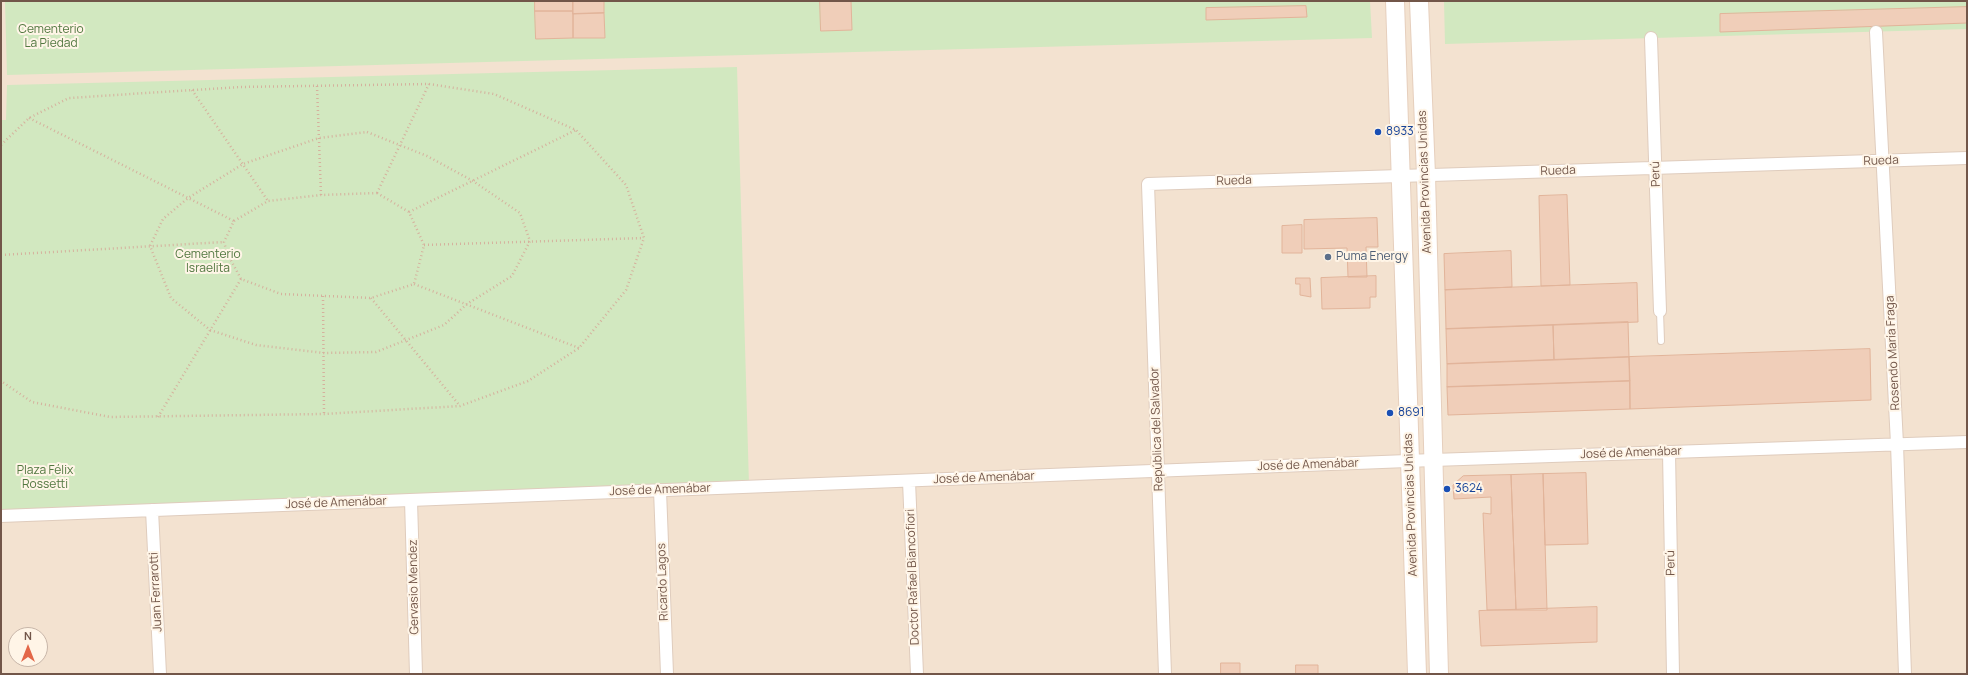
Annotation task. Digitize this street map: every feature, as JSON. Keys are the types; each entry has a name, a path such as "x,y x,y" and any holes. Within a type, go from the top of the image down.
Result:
{"main road":[{"name":"Avenida Provincias Unidas","path":"1395,1 1417,674"},
{"name":"Avenida Provincias Unidas","path":"1419,1 1426,175 1439,674"}],"street":[{"name":"Rosendo María Fraga","path":"1876,32 1897,444 1905,674"},
{"name":"Perú","path":"1651,38 1660,311"},
{"name":"Rueda","path":"1148,184 1967,158"},
{"name":"República del Salvador","path":"1148,184 1165,674"},
{"name":"José de Amenábar","path":"1,516 1433,460 1967,442"},
{"name":"Perú","path":"1669,452 1673,674"},
{"name":"Doctor Rafael Biancofiori","path":"909,481 917,674"},
{"name":"Ricardo Lagos","path":"660,490 667,674"},
{"name":"Gervasio Mendez","path":"411,500 416,674"},
{"name":"Juan Ferrarotti","path":"152,510 160,674"}],"lane":[{"path":"1660,311 1661,341"}],"path":[{"path":"377,193 429,84"},
{"path":"1,145 29,118 69,98 240,87 429,84 494,94 576,130 626,185 644,238 626,290 579,348 528,381 460,406 324,414 110,417 32,402 1,381"},
{"path":"317,86 321,195"},
{"path":"192,90 268,201"},
{"path":"29,118 234,221"},
{"path":"409,212 576,130"},
{"path":"367,132 400,145 427,156 473,181 520,213 530,241 512,276 467,304 444,325 376,352 324,353 256,345 210,330 171,298 150,246 163,219 188,198 243,164 319,138 367,132"},
{"path":"414,284 424,245 409,212 377,193 321,195 268,201 234,221 224,242 227,253 241,279 281,294 371,298 414,284 579,348"},
{"path":"424,245 644,238"},
{"path":"1,255 224,242"},
{"path":"158,417 241,279"},
{"path":"323,296 324,414"},
{"path":"371,298 460,406"}],"shaded area":[{"path":"1,1 1967,1 1967,674 1,674"}],"green space":[{"name":"Cementerio La Piedad","path":"5,1 1370,1 1372,38 7,75"},
{"path":"1444,1 1967,1 1967,29 1445,44"},
{"name":"Cementerio Israelita","path":"737,67 749,485 1,510 1,120 6,120 7,85"}],"building":[{"path":"535,1 573,1 573,11 535,11"},
{"path":"573,1 604,1 604,13 573,14"},
{"path":"820,1 851,1 852,30 821,31"},
{"path":"1306,6 1307,17 1206,20 1206,8"},
{"path":"1967,7 1967,23 1720,32 1720,14"},
{"path":"535,11 573,11 573,38 536,39"},
{"path":"604,13 605,38 573,38 573,14"},
{"path":"1567,195 1570,285 1541,286 1539,196"},
{"path":"1377,218 1378,247 1366,247 1367,277 1348,277 1347,248 1304,249 1304,220"},
{"path":"1302,225 1302,253 1282,253 1282,226"},
{"path":"1511,251 1512,287 1445,290 1444,254"},
{"path":"1376,276 1376,297 1370,297 1370,308 1322,309 1321,278"},
{"path":"1296,278 1310,278 1311,297 1300,295 1300,284 1296,284"},
{"path":"1637,283 1638,322 1446,329 1445,290"},
{"path":"1628,322 1629,357 1554,360 1553,325"},
{"path":"1553,325 1554,360 1447,364 1446,329"},
{"path":"1870,349 1871,400 1630,409 1629,357"},
{"path":"1629,357 1630,381 1447,387 1447,364"},
{"path":"1630,381 1630,409 1448,415 1447,387"},
{"path":"1586,473 1588,544 1545,545 1543,474"},
{"path":"1543,474 1547,610 1516,610 1511,475"},
{"path":"1511,475 1516,610 1487,610 1483,513 1491,514 1491,497 1454,499 1453,485 1463,476"},
{"path":"1597,607 1597,642 1481,646 1479,611"},
{"path":"1221,663 1240,663 1240,674 1221,674"},
{"path":"1296,665 1318,665 1318,674 1296,674"}],"place":[{"name":"8933","path":"1378,132"},
{"name":"Puma Energy","path":"1328,257"},
{"name":"8691","path":"1390,413"},
{"name":"3624","path":"1447,489"}],"park label":[{"name":"Plaza Félix Rossetti","path":"45,478"}]}
